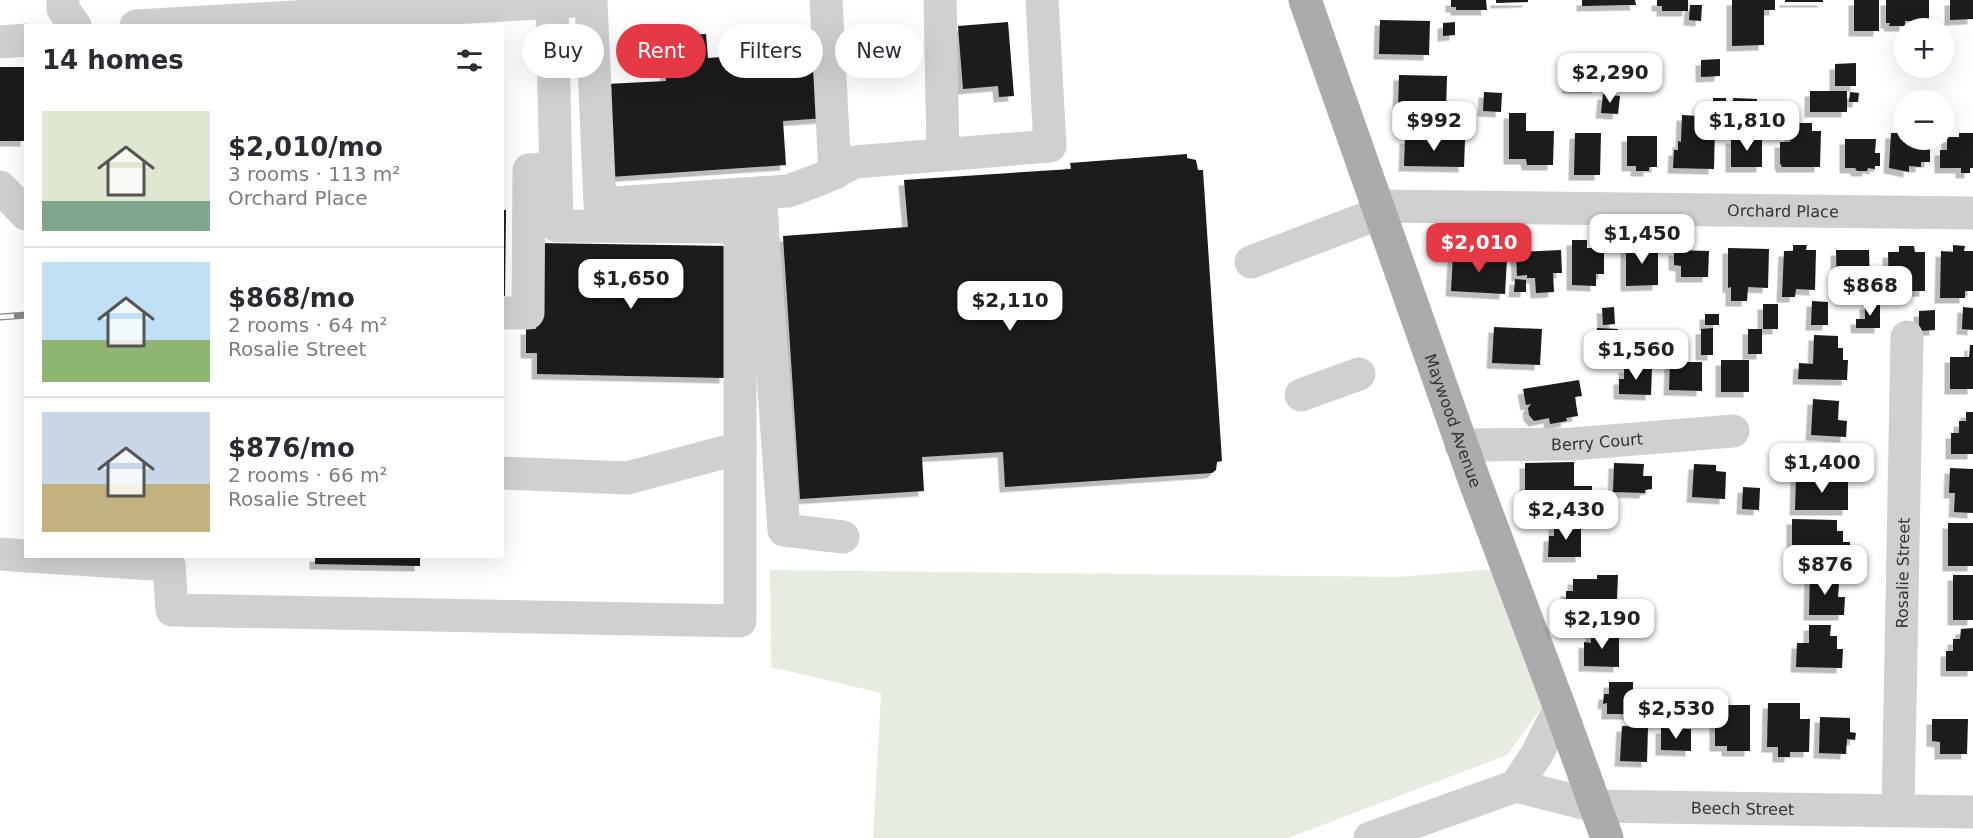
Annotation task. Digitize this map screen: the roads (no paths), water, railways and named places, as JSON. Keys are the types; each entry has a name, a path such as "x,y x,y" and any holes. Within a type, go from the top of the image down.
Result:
{"main road":[{"name":"Maywood Avenue","path":"1305,0 1461,445 1607,838"}],"street":[{"path":"63,0 63,9 74,24"},
{"path":"591,0 600,204 788,191 835,173 855,162 1050,146 1042,0"},
{"path":"150,24 250,10 596,0"},
{"path":"826,0 835,173"},
{"path":"940,0 943,155"},
{"path":"59,558 169,565 172,610 740,621 740,226 557,226 552,3"},
{"path":"0,42 24,40"},
{"path":"504,313 528,313 529,170 555,168"},
{"path":"0,187 24,212"},
{"path":"760,193 784,530 843,537"},
{"path":"1251,262 1379,210"},
{"name":"Orchard Place","path":"1379,210 1973,213"},
{"name":"Rosalie Street","path":"1898,810 1907,337"},
{"path":"1301,395 1359,374"},
{"name":"Berry Court","path":"1461,445 1573,444 1732,431"},
{"path":"504,473 627,478 740,448"},
{"path":"0,554 24,556"},
{"path":"1370,838 1516,786 1537,754 1560,708"},
{"name":"Beech Street","path":"1516,786 1595,806 1973,812"}],"railway":[{"path":"0,317 24,315"}]}
